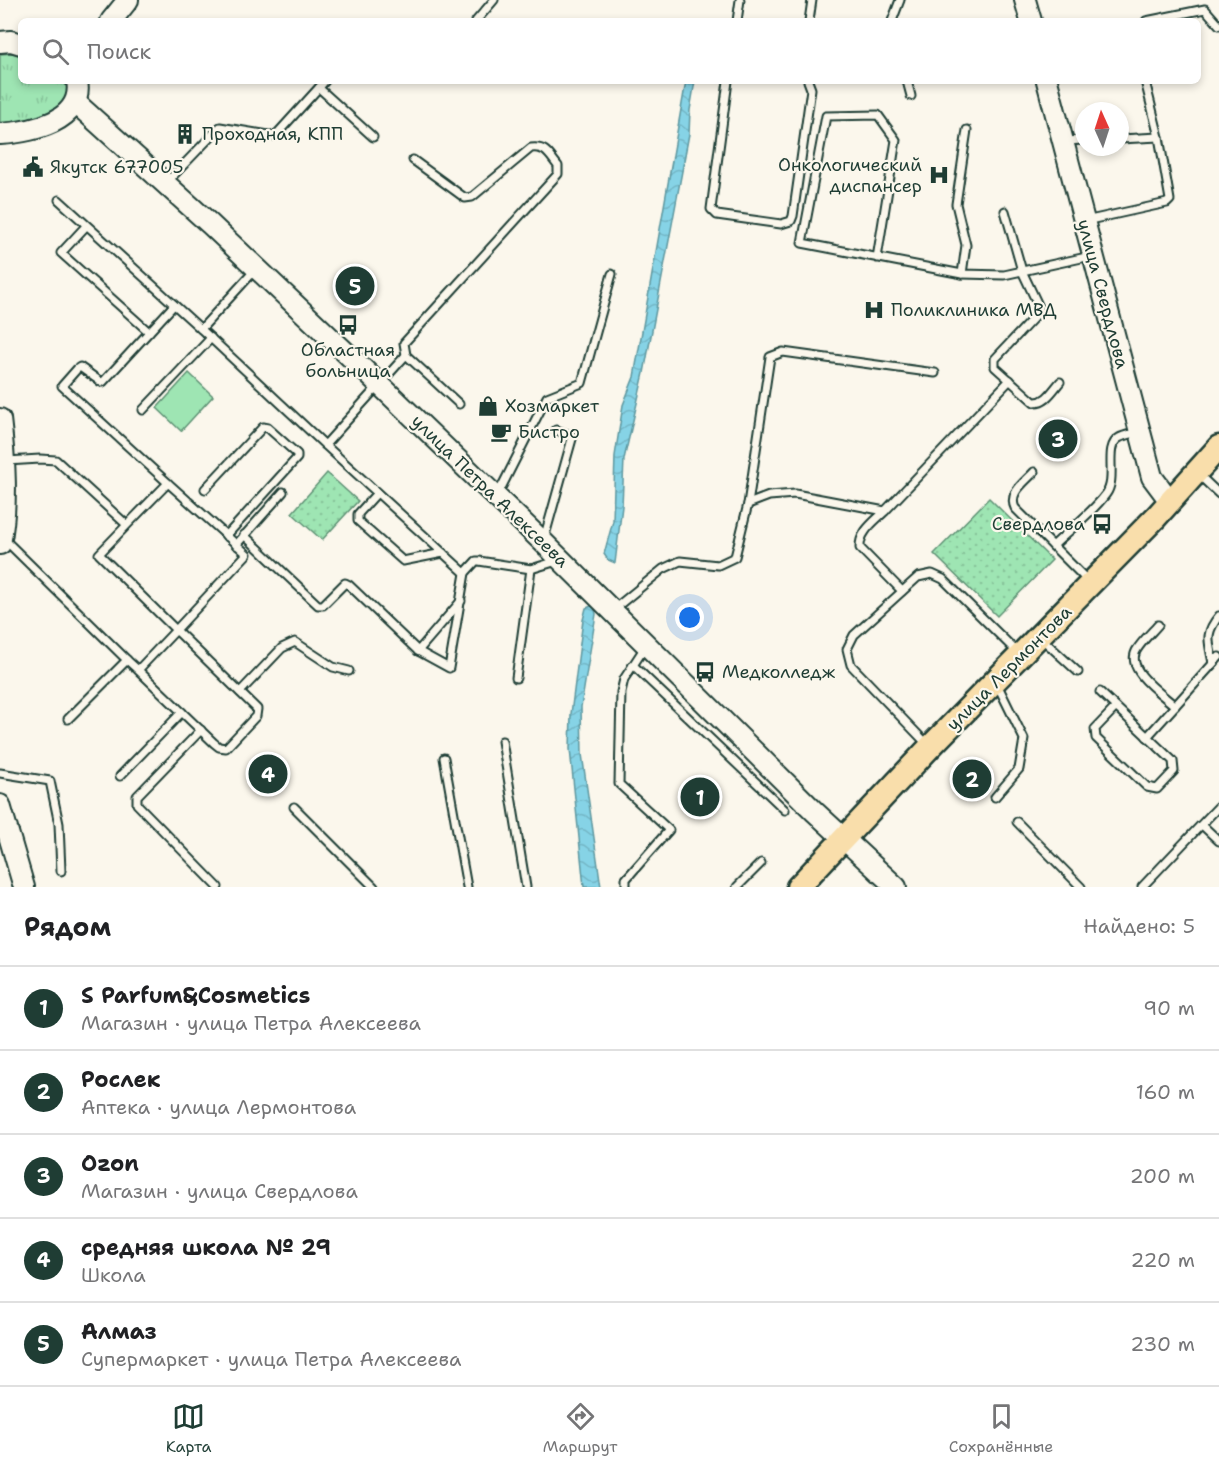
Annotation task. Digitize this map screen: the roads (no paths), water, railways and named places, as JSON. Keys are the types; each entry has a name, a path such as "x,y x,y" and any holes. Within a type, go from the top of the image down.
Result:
{"main road":[{"name":"улица Лермонтова","path":"798,887 930,747 1091,584 1219,447"}],"street":[{"path":"113,18 128,0"},
{"path":"1025,0 1030,18"},
{"path":"0,134 19,132 60,119 76,103 79,90 78,84"},
{"name":"улица Свердлова","path":"1048,84 1152,477 1170,501"},
{"name":"улица Петра Алексеева","path":"76,103 257,268 496,496 815,812 896,887"},
{"path":"0,419 5,461 1,540"},
{"path":"0,805 24,887"}],"lane":[{"path":"479,18 494,0"},
{"path":"737,18 740,0"},
{"path":"809,18 812,0"},
{"path":"893,18 900,0"},
{"path":"1161,18 1205,9 1219,25"},
{"path":"165,183 216,128 223,126 275,136 322,84"},
{"path":"728,84 711,209 717,215 781,224 791,221 793,216 811,89 809,84"},
{"path":"908,84 911,96"},
{"path":"1084,221 1167,203 1171,195 1146,84"},
{"path":"319,88 373,137"},
{"path":"877,258 896,140 878,115 826,116 802,243 877,258 962,274 1004,275 1093,255"},
{"path":"962,274 966,245 956,204 967,130"},
{"path":"1129,139 1159,137"},
{"path":"1063,141 1075,140"},
{"path":"412,160 465,198 472,197 531,148 544,149 559,170 558,174 404,343 406,355 459,404"},
{"path":"59,200 465,573"},
{"path":"1005,211 1022,271 1039,307 1038,313 995,359 995,367 1034,402 1044,400 1059,382"},
{"path":"87,226 61,253 149,332"},
{"path":"201,329 257,268"},
{"path":"496,496 547,397 582,383 612,274"},
{"path":"138,670 247,554 62,386 80,368 100,382 104,382 174,304"},
{"path":"143,410 211,338"},
{"path":"612,611 663,568 680,561 718,565 735,557 748,504 770,357 783,352 935,373"},
{"path":"325,445 406,355"},
{"path":"903,591 860,548 863,534 1010,380"},
{"path":"206,489 263,427 268,428 297,454 297,458 226,536"},
{"path":"543,542 572,439 570,435 556,430"},
{"path":"1053,546 1107,493 1112,478 1111,450 1113,444 1118,438 1140,431"},
{"path":"5,461 56,460 127,525"},
{"path":"1034,472 1014,493 1012,503 1091,584"},
{"path":"1196,472 1219,494"},
{"path":"1,540 219,747 226,748 257,713 257,709 99,554 168,483"},
{"path":"236,545 283,492"},
{"path":"377,493 358,513 358,521 403,561 443,553"},
{"path":"748,504 770,496 795,494 885,511"},
{"path":"244,535 318,605 323,605 345,583 418,651 449,668 465,573 476,561 531,568 561,561"},
{"path":"516,678 531,568"},
{"path":"930,747 851,664 847,649 854,635 918,577 932,574 943,579 1021,656"},
{"path":"418,651 461,601"},
{"path":"1213,663 1208,632 1219,616"},
{"path":"1158,625 1136,652 1134,661 1137,671 1175,706"},
{"path":"1040,637 1078,672"},
{"path":"240,692 282,648 295,642 333,667 349,670"},
{"path":"627,887 626,879 669,830 619,784 621,692 624,679 646,644"},
{"path":"1147,736 1219,657"},
{"path":"69,719 128,660"},
{"path":"633,665 785,810"},
{"path":"994,797 1019,769 1024,739 995,682"},
{"path":"1100,692 1147,736 1174,764 1174,771 1156,789 1147,787 1096,738 1095,729 1116,707"},
{"path":"120,776 182,712"},
{"path":"201,730 137,796 137,804 218,887"},
{"path":"502,741 526,887"},
{"path":"444,758 467,887"},
{"path":"0,773 50,781 59,824 61,871"},
{"path":"1142,887 1219,806"},
{"path":"294,807 374,887"},
{"path":"1017,822 1081,887"},
{"path":"1202,825 1219,841"},
{"path":"737,887 761,863"}],"water":[{"path":"685,84 694,84 689,134 644,373 624,459 622,506 615,563 608,560 604,554 613,521 615,456 623,405 634,377"},
{"path":"594,605 596,614 581,707 582,754 601,887 584,887 570,749 571,714 583,620 586,608"}],"place":[{"name":"Проходная, КПП","path":"185,134"},
{"name":"Якутск 677005","path":"33,167"},
{"name":"Онкологический диспансер","path":"939,175"},
{"name":"Алмаз","path":"355,286"},
{"name":"Поликлиника МВД","path":"874,310"},
{"name":"Областная больница","path":"348,325"},
{"name":"Хозмаркет","path":"488,406"},
{"name":"Бистро","path":"501,432"},
{"name":"Ozon","path":"1058,439"},
{"name":"Свердлова","path":"1102,524"},
{"name":"Медколледж","path":"705,672"},
{"name":"средняя школа № 29","path":"268,774"},
{"name":"Рослек","path":"972,779"},
{"name":"S Parfum&Cosmetics","path":"700,797"}]}
